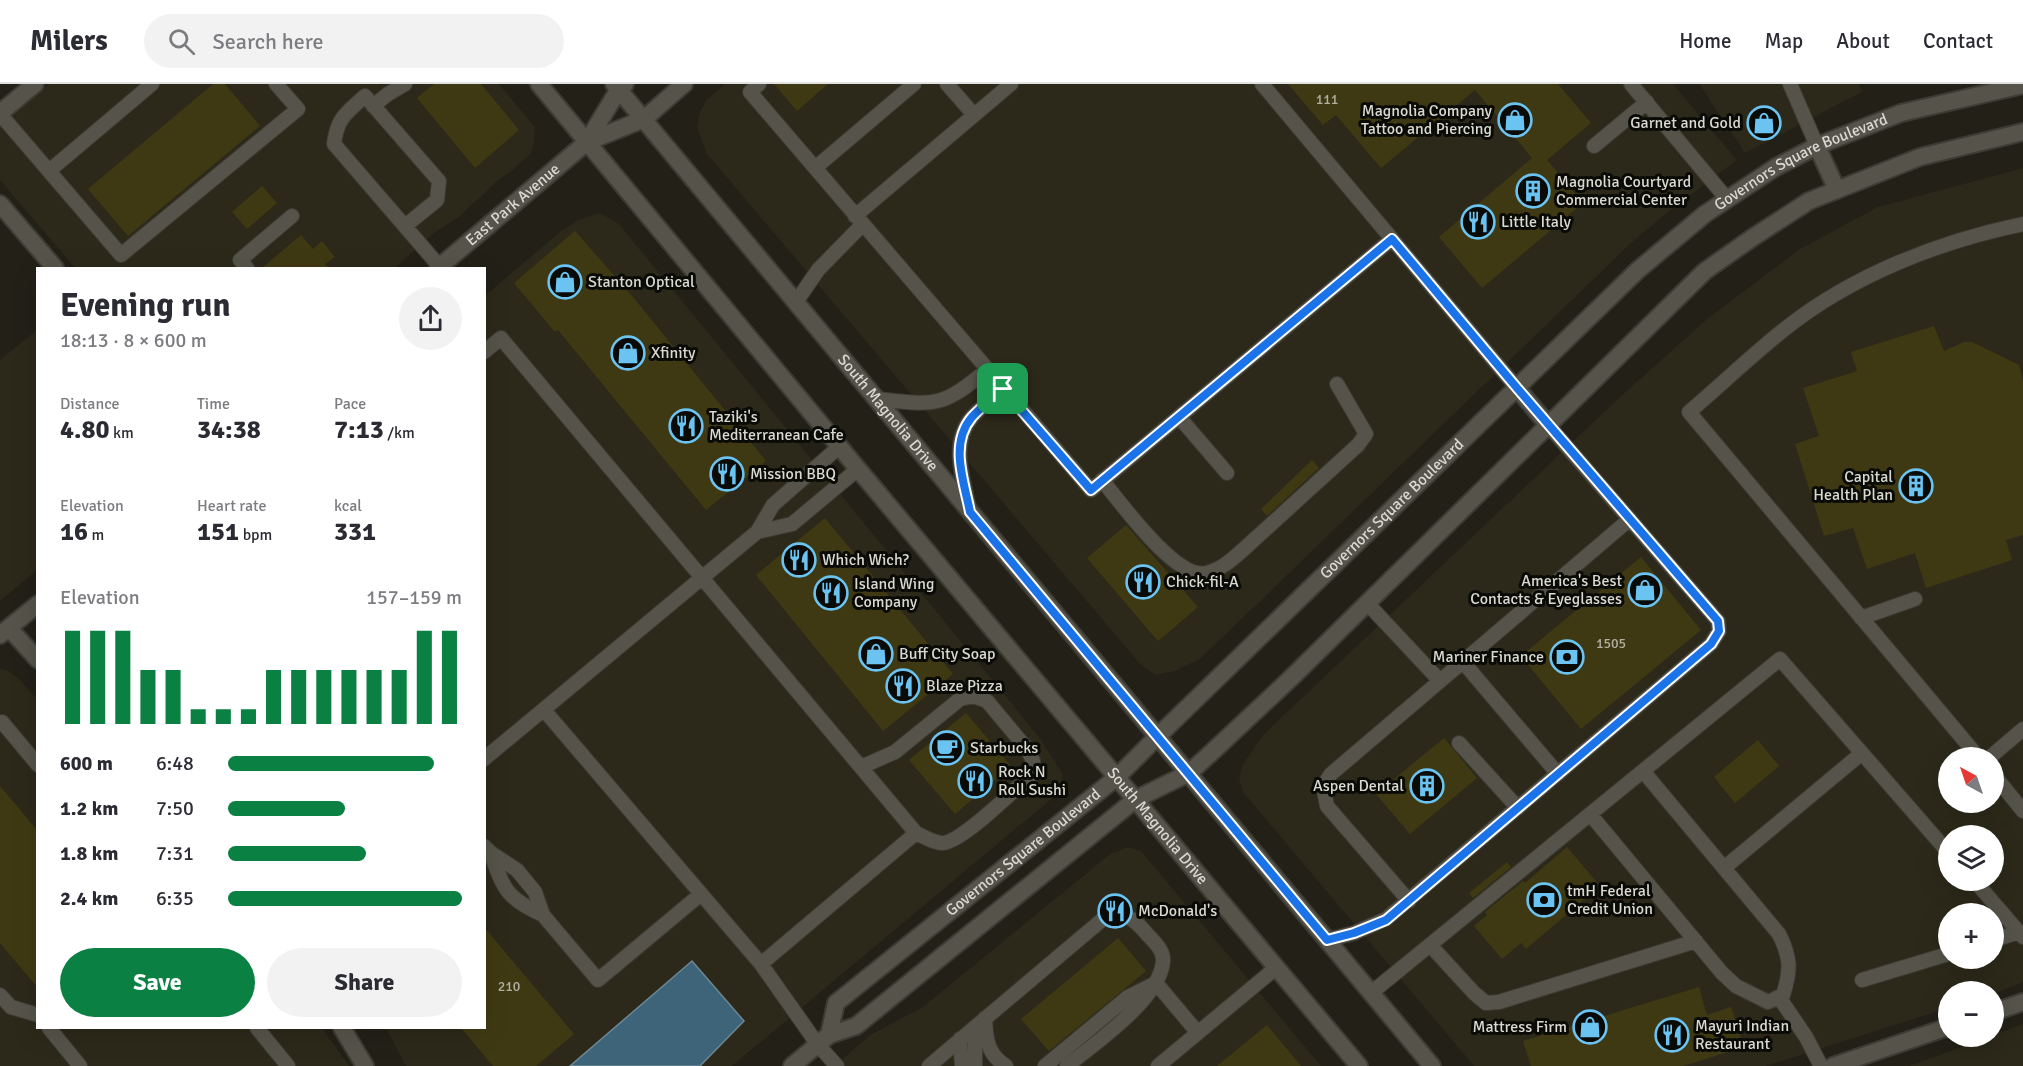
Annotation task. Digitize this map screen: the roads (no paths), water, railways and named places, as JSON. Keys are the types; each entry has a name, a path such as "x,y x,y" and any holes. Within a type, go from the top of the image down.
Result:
{"street":[{"path":"0,114 34,84"},
{"name":"South Magnolia Drive","path":"539,84 858,469 1359,1066"},
{"name":"East Park Avenue","path":"440,267 587,142 644,119 684,84"},
{"name":"Governors Square Boulevard","path":"824,1040 836,1003 1117,777 1638,270 1704,214 1776,167 1817,146 1901,113 2023,85"},
{"name":"South Magnolia Drive","path":"619,86 876,399 1432,1066"},
{"name":"East Park Avenue","path":"587,142 619,86"},
{"name":"Governors Square Boulevard","path":"792,1066 824,1040 856,1026 1136,799 1189,773 1290,679 1705,271 1809,201 1920,157 2023,132"},
{"path":"1817,146 1837,190"},
{"path":"0,204 54,267"},
{"path":"1517,388 1548,425"},
{"path":"36,606 5,632 36,658"},
{"path":"2004,1009 2023,1002"},
{"path":"343,1029 365,1066"},
{"path":"1833,1066 1938,1030"}],"lane":[{"path":"49,171 152,84"},
{"path":"0,114 121,255 298,109 276,84"},
{"path":"373,106 405,84"},
{"path":"947,84 974,116"},
{"path":"796,302 859,220 1011,84"},
{"path":"1262,84 1517,388"},
{"path":"1631,84 1727,199"},
{"path":"1790,84 1817,146"},
{"path":"815,168 909,86"},
{"path":"754,88 815,168 1091,490 1392,239"},
{"path":"405,226 436,200 439,181 365,96 341,117 335,129 334,144 438,267"},
{"path":"1594,146 1647,102"},
{"path":"246,267 240,260 292,216"},
{"path":"1970,747 1689,412 1787,327 1844,290 1893,264 1937,248 2023,224"},
{"path":"486,350 501,338 916,833 933,841 944,843 963,834 1031,775 1033,761 1028,750 987,701 973,696 960,699 895,752 861,767"},
{"path":"876,399 924,404 944,401 960,392 987,370"},
{"path":"1102,480 1168,557 1186,569 1205,574 1228,563 1358,445 1366,434 1337,384"},
{"path":"970,512 958,453 962,432 972,417 1003,389"},
{"path":"1179,417 1227,473"},
{"path":"1327,940 1354,933 1386,920 1711,644 1719,631 1718,621 1548,425"},
{"path":"487,753 544,710 757,532 773,505 840,446"},
{"path":"757,532 792,524 858,469"},
{"path":"1409,901 1327,806 1323,786 1331,774 1630,519"},
{"path":"1862,618 1915,599"},
{"path":"1367,603 1440,681"},
{"path":"1371,993 1780,659 1938,840"},
{"path":"1462,662 1558,774"},
{"path":"544,710 824,1040 837,1066"},
{"path":"0,724 2,722 36,763"},
{"path":"2002,747 2023,729"},
{"path":"1459,743 1518,808"},
{"path":"1724,868 1862,753"},
{"path":"1590,814 1722,973 1736,986 1768,1002 1783,995 1790,974 1787,951 1779,934 1643,771"},
{"path":"2004,787 2023,811"},
{"path":"761,964 916,833"},
{"path":"488,850 517,870 535,892 543,915 598,980 701,894"},
{"path":"488,850 500,882 519,904 543,915"},
{"path":"1984,891 2021,934 2004,938"},
{"path":"929,1066 1103,919 1120,915 1132,918 1159,947 1163,961 1156,983 1139,1006 1067,1066"},
{"path":"1430,945 1486,1003 1499,1002 1696,941"},
{"path":"1862,980 1938,957"},
{"path":"1158,1066 1277,967"},
{"path":"1156,983 1198,1032"},
{"path":"1045,1066 1128,997 1156,983"},
{"path":"0,994 11,1007 36,1014"},
{"path":"1779,997 1806,1037 1821,1066"},
{"path":"975,1066 975,1038 986,1018"},
{"path":"986,1018 989,1049 995,1058 1006,1066"},
{"path":"50,1029 80,1066"},
{"path":"258,1029 288,1066"},
{"path":"960,1039 962,1066"}],"water":[{"path":"692,961 744,1021 700,1066 570,1066"}],"place":[{"name":"Magnolia Company Tattoo and Piercing","path":"1515,120"},
{"name":"Garnet and Gold","path":"1764,123"},
{"name":"Magnolia Courtyard Commercial Center","path":"1533,191"},
{"name":"Little Italy","path":"1478,222"},
{"name":"Stanton Optical","path":"565,282"},
{"name":"Xfinity","path":"628,353"},
{"name":"Taziki's Mediterranean Cafe","path":"686,426"},
{"name":"Mission BBQ","path":"727,474"},
{"name":"Capital Health Plan","path":"1916,486"},
{"name":"Which Wich?","path":"799,560"},
{"name":"Chick-fil-A","path":"1143,582"},
{"name":"America's Best Contacts & Eyeglasses","path":"1645,590"},
{"name":"Island Wing Company","path":"831,593"},
{"name":"Buff City Soap","path":"876,654"},
{"name":"Mariner Finance","path":"1567,657"},
{"name":"Blaze Pizza","path":"903,686"},
{"name":"Starbucks","path":"947,748"},
{"name":"Rock N Roll Sushi","path":"975,781"},
{"name":"Aspen Dental","path":"1427,786"},
{"name":"tmH Federal Credit Union","path":"1544,900"},
{"name":"McDonald's","path":"1115,911"},
{"name":"Mattress Firm","path":"1590,1027"},
{"name":"Mayuri Indian Restaurant","path":"1672,1035"}]}
